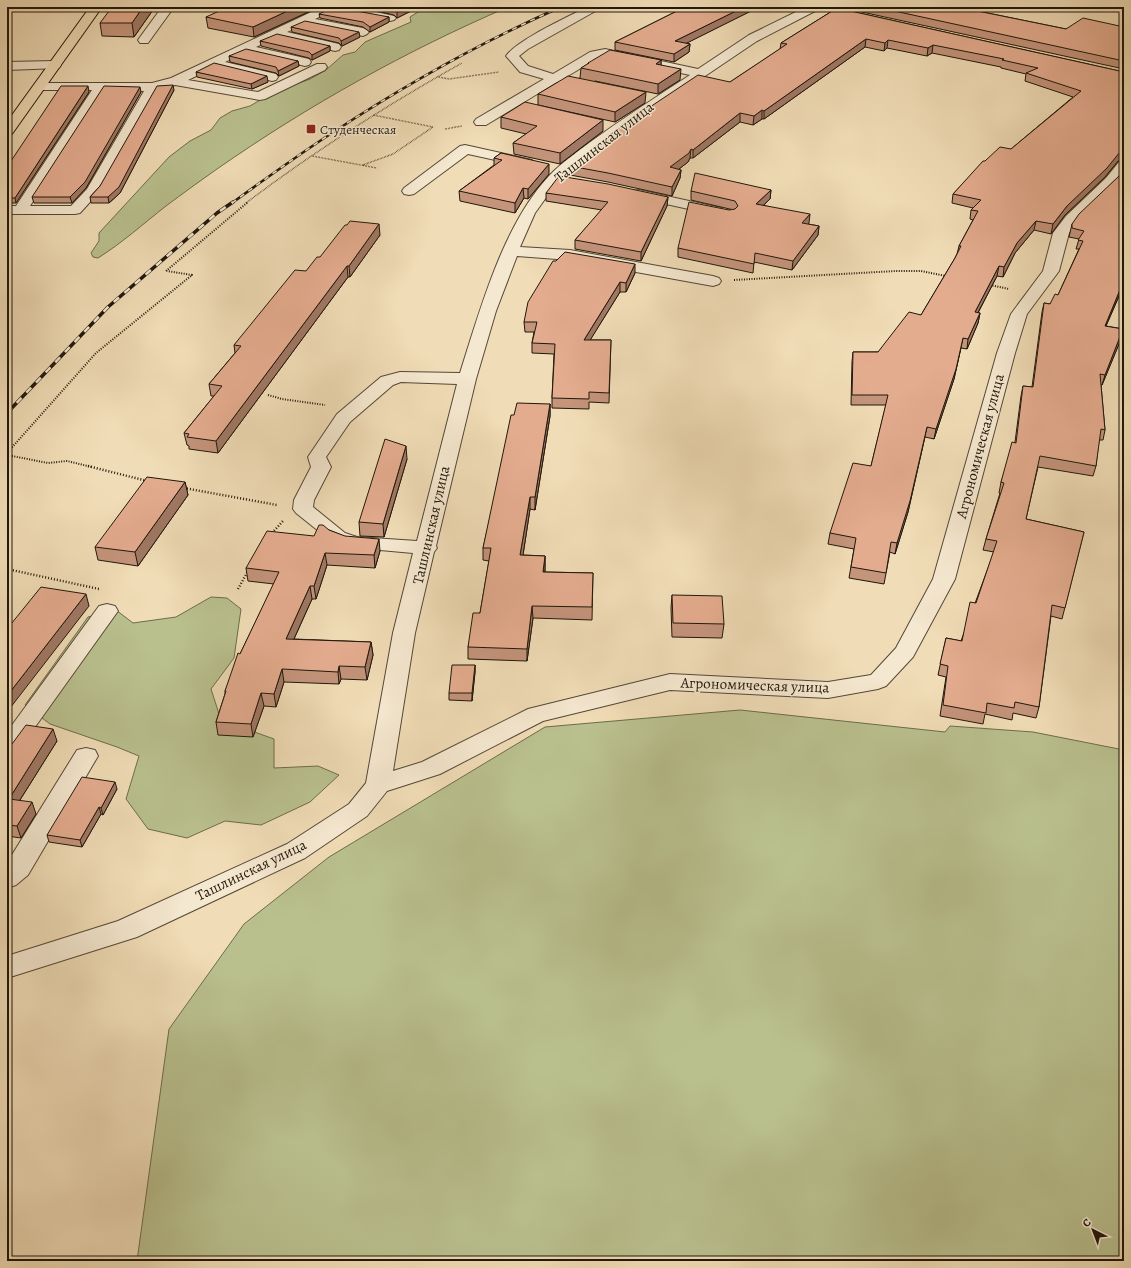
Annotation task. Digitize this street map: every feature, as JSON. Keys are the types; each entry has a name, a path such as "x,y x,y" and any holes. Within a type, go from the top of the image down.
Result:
{"main road":[{"path":"7,131 41,86 96,7"}],"street":[{"path":"144,40 168,7"},
{"path":"41,86 152,87 174,81 331,7"},
{"path":"336,7 390,18"},
{"path":"595,7 524,46 512,56 524,69 554,78 606,89"},
{"name":"Ташлинская улица","path":"7,967 127,929 296,850 358,810 378,785 404,633 427,548 467,379 488,312 511,252 528,214 555,173 610,127 651,98 699,73 754,38 820,8"},
{"path":"304,20 364,32"},
{"path":"276,33 335,47"},
{"path":"245,48 305,62"},
{"path":"481,122 589,57 605,53 699,73"},
{"path":"214,63 272,77"},
{"path":"7,66 55,65"},
{"path":"174,81 260,96 321,67"},
{"path":"14,210 101,86"},
{"path":"14,210 75,210 93,191 152,87"},
{"path":"512,104 527,107"},
{"path":"409,191 465,149 555,173"},
{"name":"Агрономическая улица","path":"378,785 431,768 536,715 670,682 828,690 878,681 905,652 944,579 1006,353 1019,314 1051,271 1061,234 1071,218 1111,181 1124,165"},
{"path":"623,190 729,214"},
{"path":"511,252 570,255 714,281"},
{"path":"427,548 354,543 338,537 302,509 304,500 321,466 317,457 343,418 387,381 400,377 467,379"},
{"path":"7,749 107,611"},
{"path":"7,878 19,868 86,756"}],"path":[{"path":"152,482 67,461 48,463 7,454 96,353 192,275 166,271 242,206 311,156 372,115 462,63"},
{"path":"438,77 449,78 524,69"},
{"path":"362,165 393,154 433,127 372,115"},
{"path":"311,156 377,168"},
{"path":"714,281 896,271 921,271 951,277"},
{"path":"989,285 1035,294"},
{"path":"268,395 282,399 355,408"},
{"path":"182,487 302,509"},
{"path":"270,535 280,523 302,509"},
{"path":"238,589 250,568"},
{"path":"7,569 110,591 107,611"}],"green space":[{"path":"426,7 508,7 432,42 359,80 323,101 252,145 217,169 107,252 98,258 93,257 91,253 99,241 99,233 169,157 190,141 211,130 220,118 232,111 250,106 272,93 310,79 326,70 343,55 355,52 365,42 411,22 410,17"},
{"path":"211,597 227,598 241,609 234,658 211,689 221,720 274,739 274,768 318,766 339,775 310,802 261,825 225,821 187,838 148,829 126,799 139,756 50,724 25,705 88,617 116,610 133,623 176,617"},
{"path":"740,710 945,732 950,726 1033,732 1124,750 1124,1261 137,1261 169,1029 244,924 329,857 545,727"}],"building":[{"path":"112,7 143,7 132,23 100,23"},
{"path":"228,7 296,7 253,27 206,17"},
{"path":"333,7 389,17 370,27 363,22 319,14"},
{"path":"685,7 744,7 675,41 690,44 674,54 615,42"},
{"path":"876,7 958,7 1066,29 1083,18 1124,27 1124,61"},
{"path":"837,8 1124,72 1124,152 1120,152 1107,168 1067,206 1053,224 1036,221 1017,243 1004,267 999,266 975,312 980,313 968,339 963,338 956,369 936,429 927,427 910,501 897,543 891,542 886,573 851,567 856,538 830,533 853,463 871,466 888,395 852,395 853,352 878,352 909,312 921,315 955,258 961,246 959,246 978,211 971,210 981,200 953,194 983,161 985,161 1000,147 1011,149 1081,91 1026,73 1038,68 1002,60 1004,59 933,45 928,48 888,40 885,43 866,39 764,111 762,110 754,116 740,113 693,150 691,149 689,153 670,167 681,170 672,187 570,166 623,125 698,75 730,82 787,44 781,43"},
{"path":"305,21 359,32 341,41 339,38 291,27"},
{"path":"277,34 330,46 312,55 309,52 260,41"},
{"path":"246,49 298,61 278,71 276,67 229,56"},
{"path":"610,50 661,60 656,64 681,69 658,84 581,68"},
{"path":"214,63 267,76 251,84 196,72"},
{"path":"568,76 646,92 615,112 538,94"},
{"path":"173,85 119,187 108,197 90,197 100,186 157,86"},
{"path":"61,86 88,86 15,198 7,198 7,167"},
{"path":"104,86 140,87 85,182 70,197 32,197"},
{"path":"525,102 603,120 560,153 513,143 537,126 501,117"},
{"path":"501,153 549,164 528,189 523,188 515,203 459,191 502,160 494,158"},
{"path":"1124,170 1124,280 1105,326 1123,329 1105,375 1100,374 1105,430 1101,429 1096,466 1040,456 1026,519 1084,532 1065,608 1052,605 1039,707 1015,702 1014,708 987,703 986,713 943,705 948,666 940,664 946,638 962,641 970,602 976,603 997,541 986,539 1004,483 1001,482 1012,442 1016,443 1023,386 1033,387 1044,303 1050,304 1055,294 1058,295 1083,241 1078,240 1084,231 1072,228 1072,224 1079,214"},
{"path":"695,173 771,190 756,204 810,214 802,223 819,226 793,261 755,253 754,264 678,248 689,202 729,210 735,209 738,206 735,201 691,191"},
{"path":"559,176 608,184 668,197 641,252 575,240 608,202 546,193"},
{"path":"350,221 379,224 349,266 347,266 216,441 187,437 189,434 184,433 222,386 209,384 241,346 234,345 295,270 306,271 317,257 320,257 345,225 347,225"},
{"path":"565,252 635,264 626,283 620,282 584,340 611,340 609,393 589,392 589,399 552,398 555,344 532,343 537,322 524,322 528,302 553,261 556,261"},
{"path":"517,403 550,404 535,497 530,497 520,555 545,556 543,572 593,573 592,607 532,606 527,649 468,647 473,613 480,613 491,548 483,548 511,415 514,415"},
{"path":"385,439 406,446 383,524 359,522"},
{"path":"147,477 185,482 135,552 95,547"},
{"path":"319,525 323,525 329,530 345,536 379,539 374,555 325,553 314,586 310,586 286,639 371,642 365,667 339,666 338,672 282,669 274,694 261,693 251,724 216,722 238,653 240,654 279,572 246,568 267,531 314,536"},
{"path":"41,587 86,594 7,696 7,629"},
{"path":"672,595 722,596 724,624 673,623"},
{"path":"452,665 475,665 472,693 449,693"},
{"path":"26,725 53,729 9,799 32,802 17,826 7,825 7,746 12,744"},
{"path":"82,777 115,782 101,808 99,807 80,840 47,835"}],"railway":[{"path":"232,203 307,150 415,81 531,20 561,7"},
{"path":"7,413 108,307 217,213 233,202"}],"place":[{"name":"Студенческая","path":"311,129"}]}
